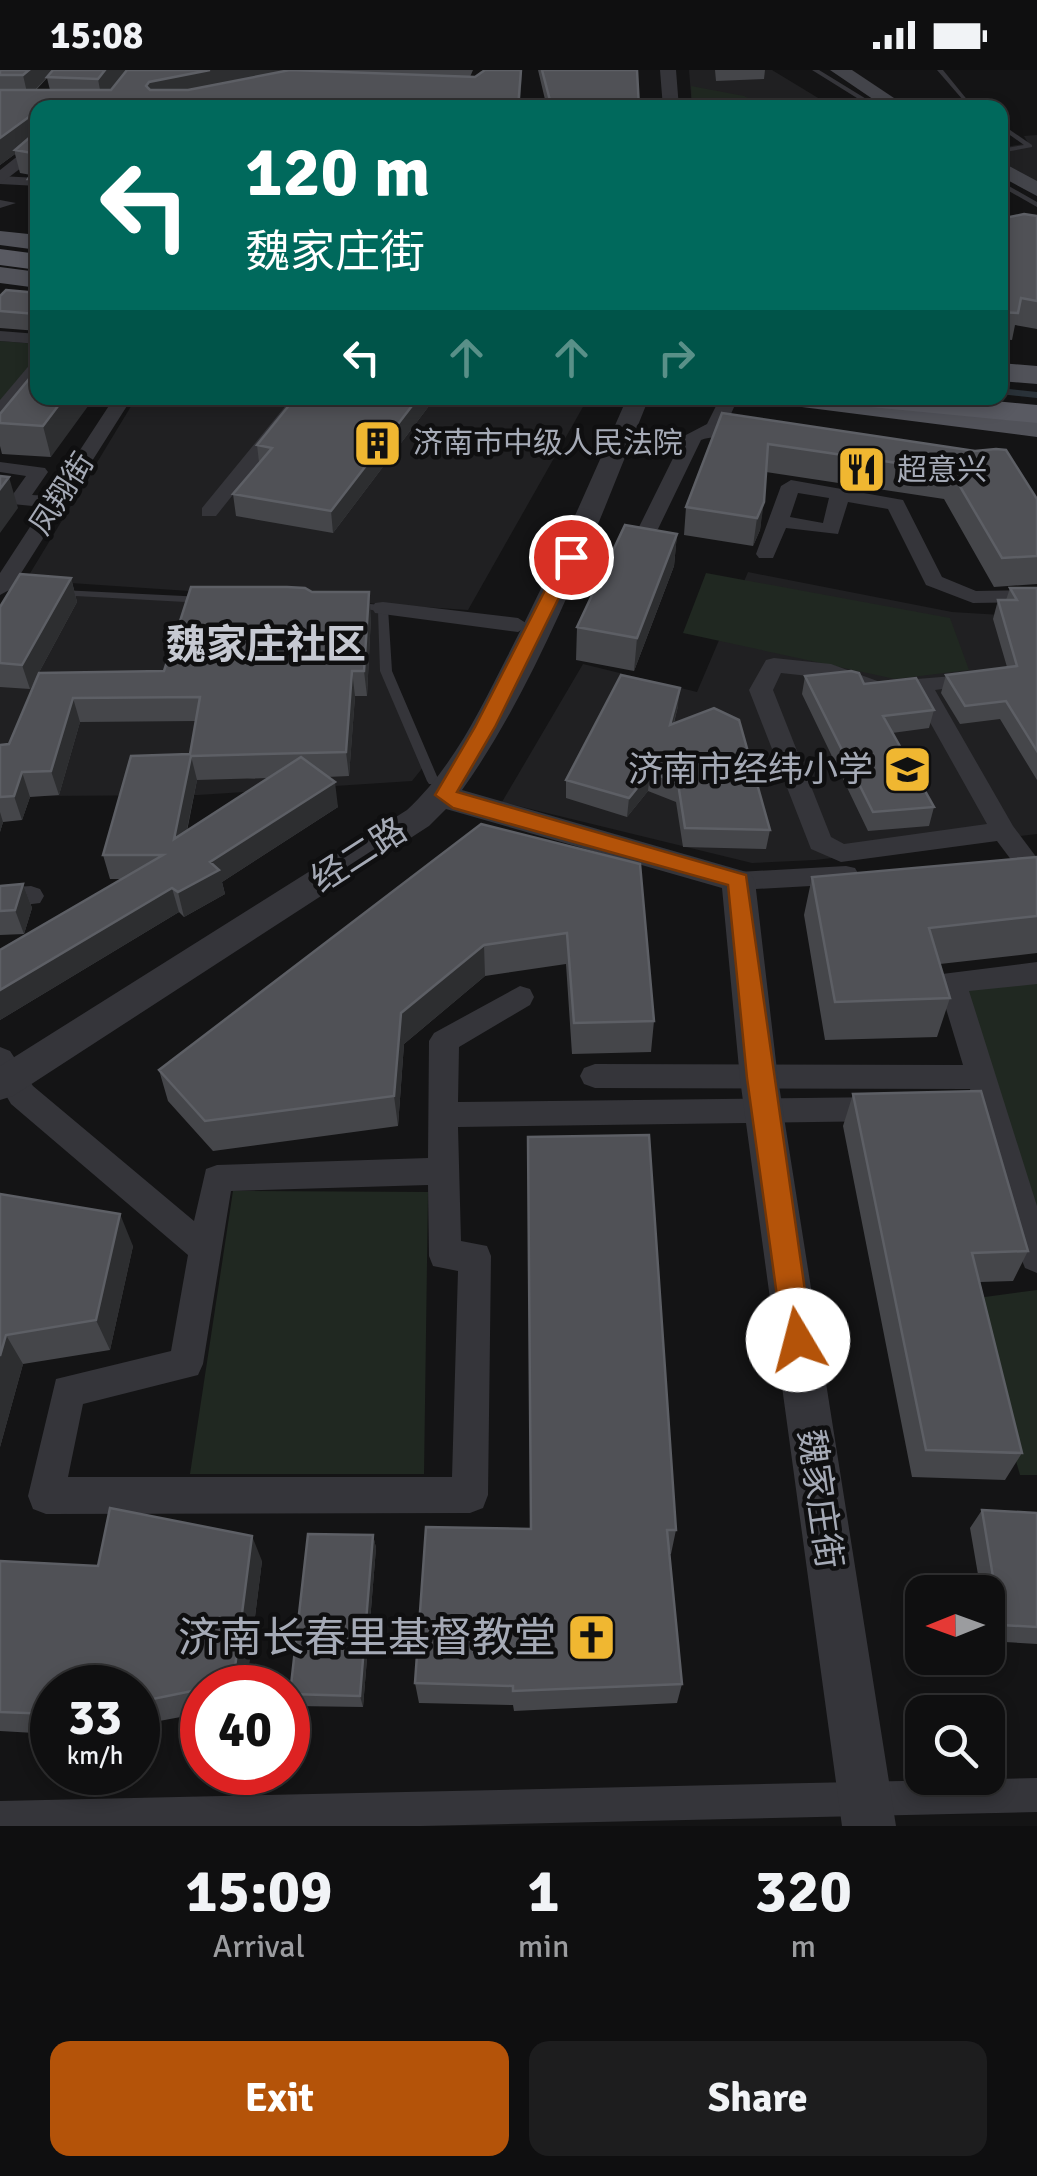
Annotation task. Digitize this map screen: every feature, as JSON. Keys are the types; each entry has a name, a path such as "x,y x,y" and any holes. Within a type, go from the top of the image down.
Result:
{"highway":[{"path":"0,246 30,251"},
{"path":"0,256 30,261"},
{"path":"1008,385 1037,388"},
{"path":"1008,402 1037,404"},
{"path":"944,405 1037,414"}],"main road":[{"path":"840,72 887,100"},
{"path":"1008,172 1037,190"},
{"path":"0,238 30,242"},
{"path":"0,272 30,276"},
{"path":"1008,373 1037,375"},
{"path":"845,405 1037,428"}],"street":[{"path":"658,70 659,100"},
{"path":"668,70 670,100"},
{"path":"0,180 30,152"},
{"path":"0,180 30,182"},
{"path":"0,336 30,338"},
{"path":"0,411 30,375"},
{"name":"凤翔街","path":"7,590 119,405"},
{"path":"209,512 295,405"},
{"name":"经二路","path":"439,788 619,405"},
{"name":"经二路","path":"3,1069 418,818 485,727 571,557 635,405"},
{"path":"715,428 726,405"},
{"path":"648,529 692,436 715,428 766,432"},
{"path":"2,467 38,472 19,500 58,502"},
{"path":"766,554 778,521 781,484 896,504 934,581 973,597 1037,596"},
{"path":"778,521 830,530 840,494"},
{"path":"373,607 518,625"},
{"path":"970,679 878,689 831,671 774,665 761,690 820,843 840,853 1003,831"},
{"path":"920,684 1003,831 1032,862"},
{"path":"439,788 460,804 738,880 909,871"},
{"path":"988,866 1032,862"},
{"name":"魏家庄街","path":"738,880 762,1094 865,1812"},
{"path":"0,898 32,896"},
{"path":"1037,973 952,982 1037,1258"},
{"path":"442,1172 217,1178 186,1364 68,1392 46,1496 470,1495 475,1256 445,1256 444,1040 520,997"},
{"path":"3,1069 22,1094 205,1250"},
{"path":"595,1076 908,1109"},
{"path":"443,1115 980,1077"},
{"path":"0,1818 865,1812 1037,1795"}],"lane":[{"path":"815,70 865,100"},
{"path":"940,70 966,100"},
{"path":"1008,131 1030,146 1008,150"},
{"path":"1008,188 1037,205"},
{"path":"39,592 211,600"},
{"path":"373,607 386,672 439,788"}],"shaded area":[{"path":"689,70 772,70 821,100 691,100"},
{"path":"691,86 752,100 692,100"},
{"path":"1037,135 1037,183 1008,165 1008,147 1028,143 1024,136"},
{"path":"0,341 30,343 30,365 0,401"},
{"name":"济南市中级人民法院","path":"132,405 584,405 468,610 26,580"},
{"name":"济南市经纬小学","path":"748,572 952,612 1037,617 1037,834 815,860 752,863 502,802 583,664 697,692"},
{"path":"706,573 950,618 969,670 895,679 683,633"},
{"path":"20,591 383,608 386,667 424,766 412,781 198,795 36,796 0,752 0,621"},
{"path":"1037,982 1037,1211 966,990"},
{"path":"233,1191 428,1192 424,1474 190,1474"},
{"path":"1037,1290 1037,1475 1020,1475 970,1299"}],"building":[{"path":"0,70 29,70 23,75 0,75"},
{"path":"53,70 105,70 98,79 47,77"},
{"path":"127,70 210,70 149,82 146,86 150,90 188,90 290,70 475,77 485,70 521,70 519,100 30,100 30,116 0,138 0,90 111,90"},
{"path":"542,70 637,70 639,100 550,100"},
{"path":"30,137 30,153 15,150"},
{"path":"1037,216 1037,301 1021,298 1018,313 1008,312 1008,217"},
{"path":"6,290 30,292 30,314 0,311 0,296"},
{"path":"30,378 30,405 59,405 43,426 0,423 0,414"},
{"path":"289,405 413,405 331,511 233,494 272,448 257,445"},
{"path":"722,413 975,451 1006,450 1037,499 1037,556 1002,558 951,471 768,444 764,502 757,518 686,507"},
{"path":"625,525 677,534 637,638 577,627"},
{"path":"20,574 71,578 22,665 0,663 0,607"},
{"path":"191,587 369,592 364,671 352,671 346,752 191,756 174,839 301,757 335,782 210,862 219,870 178,892 172,888 0,990 0,950 163,855 103,855 131,756 190,754 200,697 73,698 51,771 22,772 14,796 0,797 0,745 9,744 39,673 164,671"},
{"path":"1010,588 1037,588 1037,751 1006,701 965,706 946,675 1017,666 998,600 1017,600"},
{"path":"859,673 864,684 916,678 934,710 883,716 934,807 873,812 805,676"},
{"path":"621,675 680,688 670,725 714,708 739,720 770,830 685,828 678,783 650,772 629,798 566,780"},
{"path":"481,824 640,864 654,1021 574,1023 567,933 484,945 401,1013 394,1096 205,1121 159,1070"},
{"path":"1037,857 1037,916 929,928 950,998 835,1002 812,877"},
{"path":"23,884 15,910 0,911 0,886"},
{"path":"981,1091 1028,1251 972,1253 1022,1453 926,1450 853,1094"},
{"path":"649,1135 676,1530 667,1530 682,1684 513,1691 513,1686 415,1683 426,1527 531,1529 528,1137"},
{"path":"0,1194 120,1214 96,1320 6,1335 0,1356"},
{"path":"110,1508 252,1536 235,1665 180,1665 180,1693 160,1698 160,1665 30,1665 30,1713 0,1712 0,1561 98,1566"},
{"path":"982,1510 1037,1513 1037,1627 1005,1625 1005,1575 993,1575"},
{"path":"308,1534 373,1535 360,1696 310,1695 310,1665 293,1665"}],"waterway":[{"path":"1008,392 1037,395"}],"place":[{"name":"济南市中级人民法院","path":"378,443"},
{"name":"超意兴","path":"862,470"},
{"name":"济南市经纬小学","path":"908,769"},
{"name":"济南长春里基督教堂","path":"591,1638"}],"district":[{"name":"魏家庄社区","path":"266,645"}],"route":[{"path":"571,557 485,727 445,795 460,804 738,880 760,1078 798,1340"}]}
